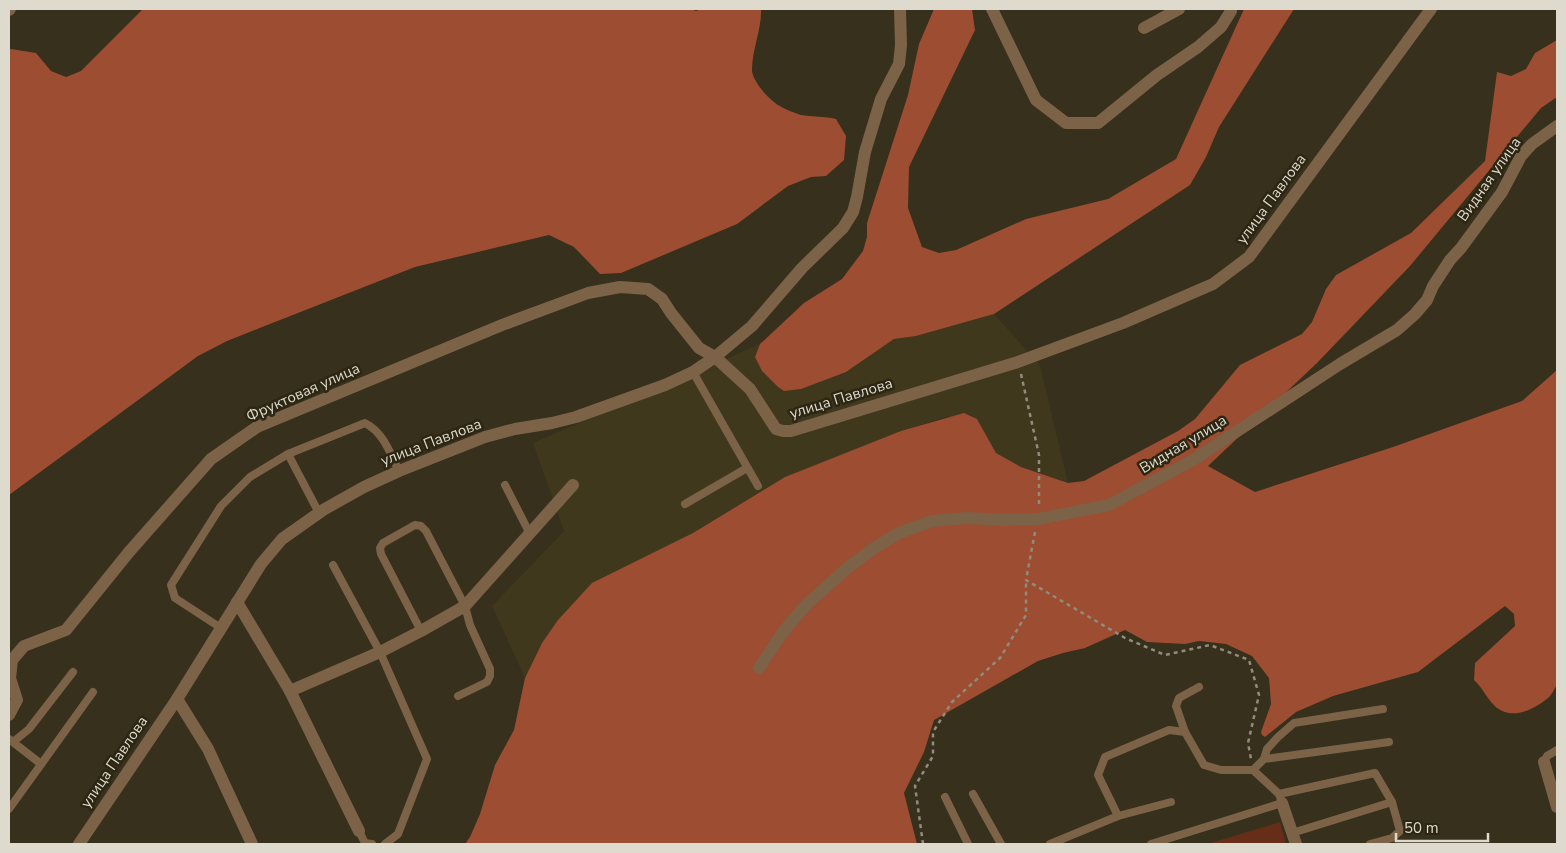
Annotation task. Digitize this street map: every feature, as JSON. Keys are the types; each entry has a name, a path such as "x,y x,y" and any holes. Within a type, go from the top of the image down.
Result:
{"street":[{"path":"715,357 752,326 802,268 844,228 853,212 864,152 881,99 899,64 900,9"},
{"path":"992,9 1036,100 1066,123 1098,123 1158,75 1198,47 1221,27 1231,9"},
{"path":"1144,28 1179,9"},
{"name":"улица Павлова","path":"79,844 177,699 261,564 282,539 319,513 364,486 485,437 514,429 552,424 576,417 665,385 693,372 715,357 750,389 776,429 783,432 799,429 1018,362 1123,323 1212,284 1249,257 1431,9"},
{"name":"Видная улица","path":"759,668 782,632 805,606 846,569 874,548 899,533 932,521 967,518 1038,519 1109,505 1193,460 1340,364 1396,330 1428,300 1433,286 1442,272 1502,192 1521,156 1532,144 1557,126"},
{"name":"Фруктовая улица","path":"9,715 18,700 10,678 12,660 24,646 66,630 129,552 211,459 258,427 502,325 588,293 620,287 648,289 662,298 670,313 699,348 715,357"},
{"path":"290,691 380,652 466,606 573,485"},
{"path":"237,602 290,691 359,831"},
{"path":"177,699 208,749 252,844"},
{"path":"1544,762 1557,807"},
{"path":"1281,798 1294,839"}],"lane":[{"path":"693,372 758,486"},
{"path":"221,628 175,598 171,585 221,506 250,477 288,454 365,423 380,434 399,471"},
{"path":"288,454 319,513"},
{"path":"685,504 747,468"},
{"path":"505,485 530,534"},
{"path":"421,631 381,554 380,548 383,543 415,525 421,526 426,531 466,606 470,625 490,669 490,676 487,682 458,696"},
{"path":"333,565 380,652 427,759 398,834 386,844"},
{"path":"41,764 11,740 29,729 73,672"},
{"path":"1200,687 1179,698 1176,706 1185,732 1204,765 1221,770 1253,770 1264,759 1267,750 1278,737 1294,723 1383,709"},
{"path":"9,809 93,692"},
{"path":"1118,816 1098,775 1105,757 1169,730 1185,732"},
{"path":"1264,759 1389,742"},
{"path":"1544,762 1546,756 1557,750"},
{"path":"1253,770 1281,798"},
{"path":"1151,844 1281,798 1375,773 1392,802 1400,831 1392,838 1370,844"},
{"path":"974,794 1001,844"},
{"path":"945,797 968,844"},
{"path":"1050,844 1118,816 1171,802"},
{"path":"1294,839 1392,802"},
{"path":"359,831 366,843 372,844"}],"path":[{"path":"923,844 915,786 934,756 933,732 952,702 1000,658 1026,615 1026,580 1038,519 1039,455 1018,362"},
{"path":"1026,580 1125,638 1165,655 1210,645 1249,660 1259,695 1248,743 1253,770"}],"shaded area":[{"path":"143,9 691,9 696,11 701,9 761,9 760,24 752,62 755,80 767,95 785,109 801,115 836,119 846,136 844,160 826,176 811,177 788,186 737,224 621,273 600,274 574,247 549,235 415,267 227,341 198,356 9,495 9,50 36,53 51,71 66,77 81,71"},
{"path":"934,9 972,9 975,30 909,167 908,208 922,247 939,253 956,250 1026,219 1108,199 1176,159 1244,9 1294,9 1219,127 1206,157 1190,185 994,314 916,336 894,339 846,372 801,389 784,391 762,371 755,357 760,344 804,303 842,279 863,251 867,237 867,223 908,95 919,44"},
{"path":"1557,40 1557,97 1541,108 1410,266 1317,363 1208,466 1255,492 1393,447 1522,401 1557,370 1557,685 1551,695 1543,702 1524,712 1510,713 1503,711 1494,705 1474,680 1475,663 1515,626 1514,614 1505,606 1418,672 1333,696 1296,712 1265,737 1261,732 1271,704 1269,678 1252,656 1226,644 1199,641 1185,644 1147,642 1125,630 1085,648 1038,661 934,720 924,752 904,793 917,844 465,844 480,814 495,765 514,730 525,678 542,643 558,620 592,583 693,533 785,477 901,431 964,413 977,419 996,453 1021,467 1068,483 1084,481 1178,431 1195,419 1240,365 1302,334 1312,322 1326,289 1336,275 1411,233 1485,161 1497,72 1511,76 1526,69 1535,53"},
{"path":"994,314 1040,365 1068,483 1021,467 996,453 977,419 945,417 900,432 785,477 693,533 542,643 525,678 492,606 564,531 533,443 760,344 755,357 762,371 784,391 846,372 894,339 916,336"},
{"path":"1280,822 1286,844 1207,844"}]}
